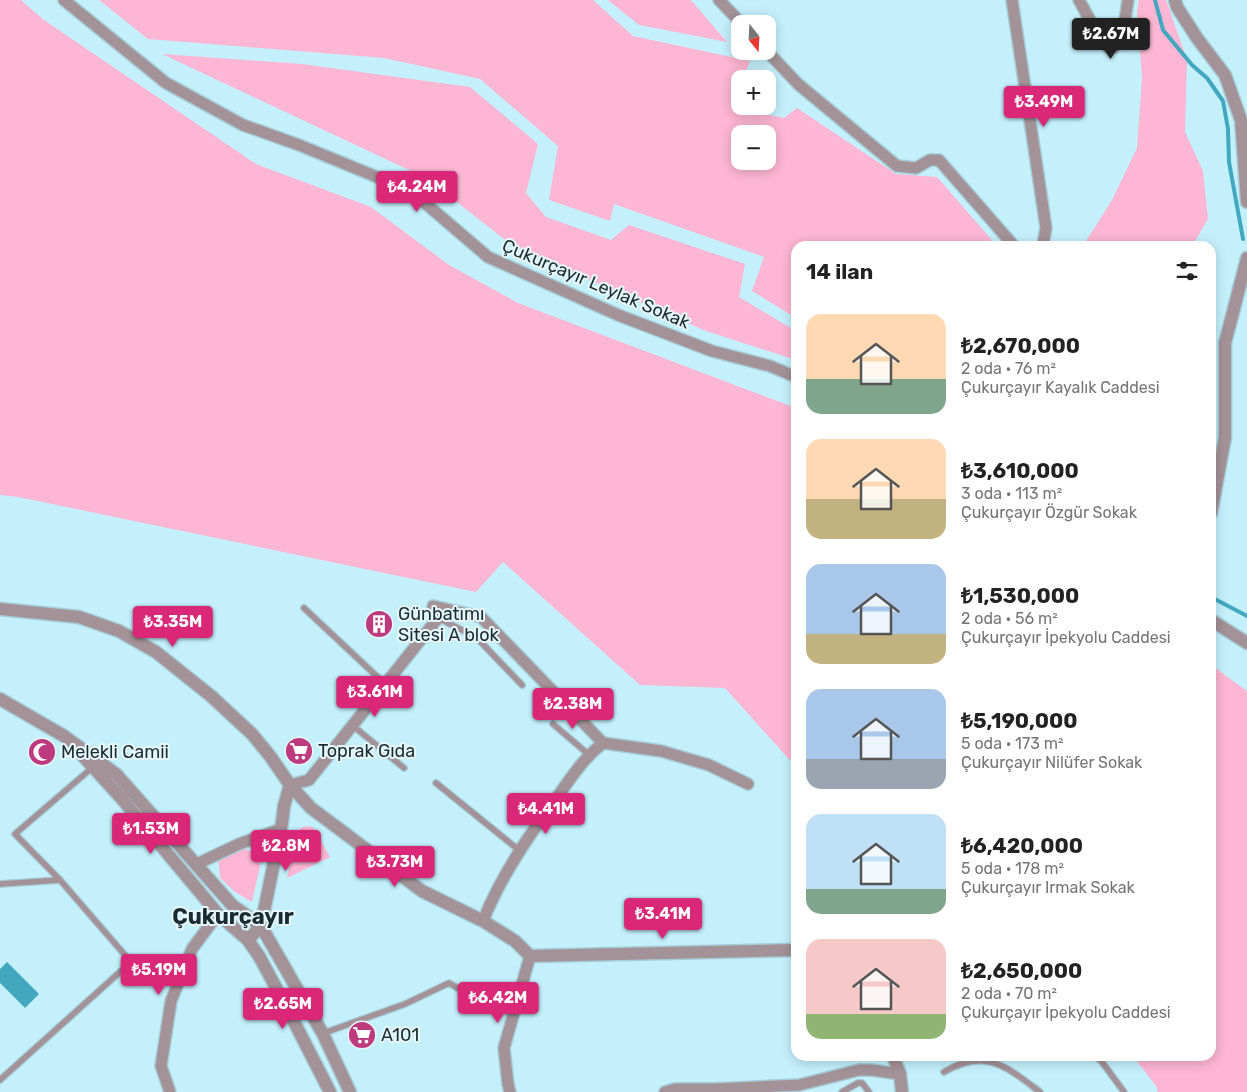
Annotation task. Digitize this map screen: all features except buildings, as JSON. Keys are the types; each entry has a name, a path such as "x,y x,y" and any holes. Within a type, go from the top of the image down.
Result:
{"street":[{"name":"Çukurçayır Leylak Sokak","path":"64,0 166,83 243,125 299,145 411,191 488,257 618,315 712,351 770,366 791,375"},
{"path":"719,0 733,15"},
{"path":"1012,0 1046,228 1044,241"},
{"path":"1079,0 1108,47 1114,47 1123,34 1128,0"},
{"path":"1175,0 1177,7 1197,38 1225,75 1241,120 1247,202"},
{"path":"776,60 798,84 897,166 916,168 930,160 939,160 1010,241"},
{"path":"1216,486 1225,438 1225,343 1247,258"},
{"path":"433,606 481,617 603,743 661,751 709,765 748,784"},
{"path":"0,609 79,617 119,631 156,652 204,690 252,734 290,785 311,808 422,891 483,921 515,941 530,956 791,950"},
{"path":"290,785 309,780 438,618"},
{"path":"1216,623 1247,643"},
{"path":"0,699 64,736 116,774 232,905 261,926 323,1034 350,1092"},
{"path":"64,736 122,799 218,914 248,940 259,956 330,1092"},
{"path":"483,921 492,897 529,836 588,754 603,743"},
{"path":"248,940 261,926 284,806 290,785"},
{"path":"197,864 240,844 281,829"},
{"path":"170,1092 161,1066 171,1001 192,949 218,914"},
{"path":"510,1092 504,1048 530,956"},
{"path":"895,1061 900,1074 902,1092"},
{"path":"666,1092 675,1088 715,1090 799,1085 859,1070 900,1074"}],"lane":[{"path":"304,608 385,684"},
{"path":"438,618 476,638 522,685"},
{"path":"553,724 588,754"},
{"path":"352,725 404,768"},
{"path":"0,1080 130,962 60,880 15,834 93,767"},
{"path":"436,783 520,851"},
{"path":"0,884 60,880"},
{"path":"323,1034 405,1004 449,983 480,1001"},
{"path":"944,1072 957,1064 968,1061"},
{"path":"989,1061 1014,1073 1040,1092"},
{"path":"1101,1061 1124,1092"},
{"path":"842,1092 858,1083 862,1083 869,1092"}],"shaded area":[{"path":"0,0 21,0 44,20 256,164 371,207 449,265 518,303 791,406 791,761 725,688 640,685 503,562 476,592 18,497 0,495"},
{"path":"99,0 593,0 633,36 731,57 731,60 750,61 746,70 731,70 731,115 770,115 784,118 797,108 896,174 937,177 992,241 791,241 791,315 752,291 764,257 614,204 610,221 549,200 558,146 480,79 384,58 148,39"},
{"path":"608,0 691,0 727,42 639,25"},
{"path":"1139,0 1166,0 1187,60 1185,132 1203,171 1208,219 1195,241 1086,241 1112,200 1137,148 1142,78 1137,12"},
{"path":"162,54 302,64 470,87 538,144 526,193 546,217 611,240 629,225 745,264 739,297 791,328 791,358 706,331 514,247 426,178"},
{"path":"1216,669 1247,691 1247,1092 1158,1092 1156,1086 1137,1061 1216,1061"},
{"path":"302,827 314,828 330,857 287,878 296,835"},
{"path":"243,848 262,857 252,902 235,892 220,878 218,856"}],"water":[{"path":"7,962 39,994 25,1008 0,983 0,969"}],"waterway":[{"path":"1155,0 1163,30 1192,65 1207,78 1223,101 1228,129 1229,162 1243,239"},
{"path":"1216,600 1247,616"}],"place":[{"name":"Günbatımı Sitesi A blok","path":"379,624"},
{"name":"Toprak Gıda","path":"299,751"},
{"name":"Melekli Camii","path":"42,752"},
{"name":"A101","path":"362,1035"}],"district":[{"name":"Çukurçayır","path":"233,916"}]}
